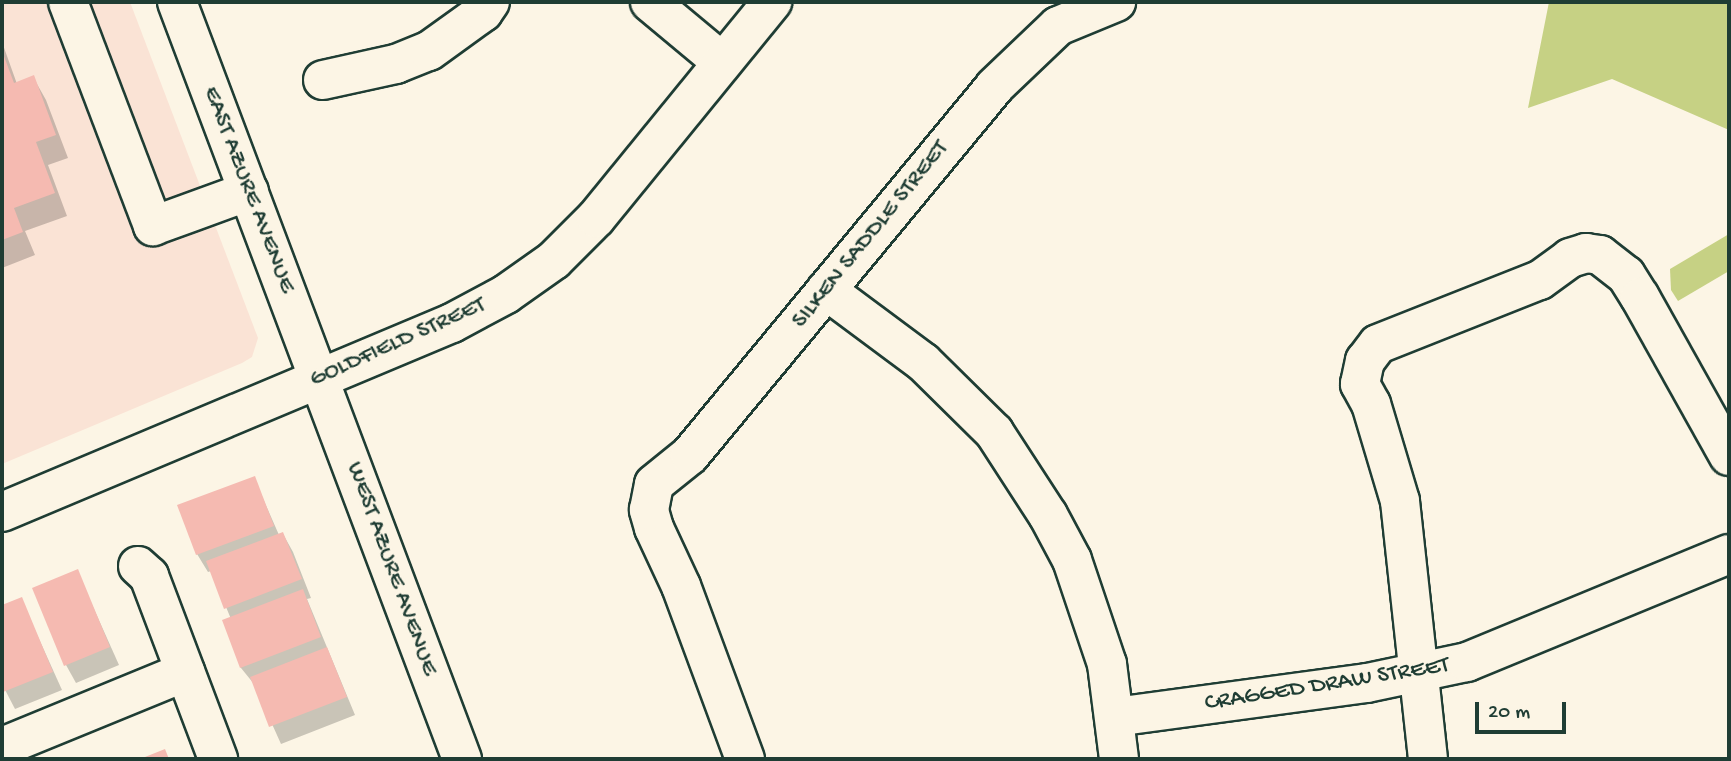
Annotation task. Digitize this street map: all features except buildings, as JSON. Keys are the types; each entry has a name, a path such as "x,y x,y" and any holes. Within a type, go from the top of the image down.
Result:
{"street":[{"path":"68,2 153,226 249,191"},
{"name":"EAST AZURE AVENUE","path":"177,2 320,379"},
{"path":"323,80 396,64 429,51 483,12 490,2"},
{"path":"650,2 722,62"},
{"name":"GOLDFIELD STREET","path":"2,512 452,323 554,260 596,218 772,2"},
{"name":"SILKEN SADDLE STREET","path":"745,759 681,586 654,528 651,495 653,484 690,455 935,153 994,87 1050,14 1116,2"},
{"path":"1428,759 1421,672 1400,500 1379,428 1360,384 1365,361 1389,336 1540,280 1570,258 1586,253 1608,261 1640,296 1729,456"},
{"path":"826,289 923,362 994,432 1013,459 1072,560 1107,664 1119,759"},
{"name":"WEST AZURE AVENUE","path":"320,379 462,759"},
{"name":"CRAGGED DRAW STREET","path":"1115,717 1421,672 1467,662 1729,554"},
{"path":"138,566 149,576 218,759"},
{"path":"2,747 185,672"}],"shaded area":[{"path":"2,2 130,2 258,338 252,357 242,363 2,464"}],"green space":[{"path":"1549,2 1729,2 1729,130 1612,79 1528,108"},
{"path":"1729,234 1729,271 1678,301 1671,290 1670,269"}]}
